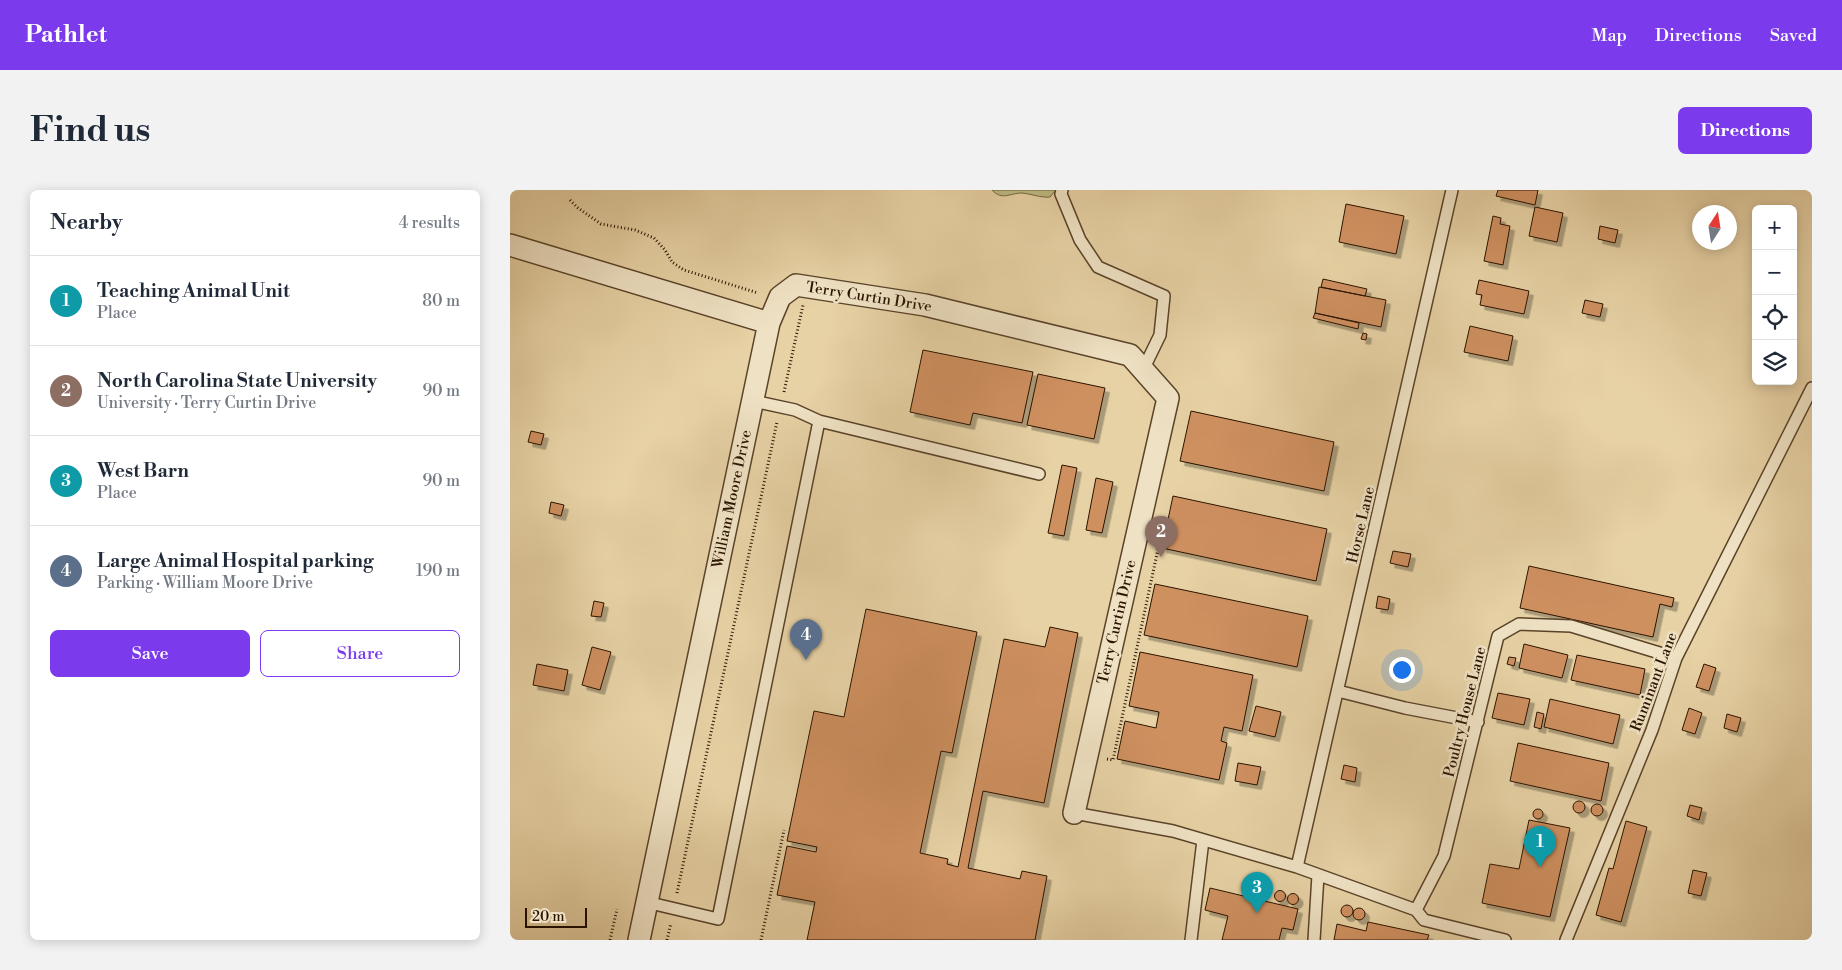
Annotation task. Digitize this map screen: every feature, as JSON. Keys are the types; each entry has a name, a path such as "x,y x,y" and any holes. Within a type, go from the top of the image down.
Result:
{"street":[{"path":"510,245 769,323"},
{"name":"Terry Curtin Drive","path":"769,323 780,297 796,285 925,305 1130,354 1168,398 1074,813"},
{"name":"William Moore Drive","path":"638,940 769,323"}],"lane":[{"path":"1062,190 1061,194 1080,240 1098,267 1164,296 1160,335 1143,370"},
{"name":"Horse Lane","path":"1297,867 1452,190"},
{"name":"Ruminant Lane","path":"1566,940 1652,730 1676,658 1812,388"},
{"path":"753,401 795,410 819,421 1039,474"},
{"path":"646,902 718,919 819,421"},
{"name":"Poultry House Lane","path":"1416,910 1444,856 1498,636 1519,624 1572,626 1676,658"},
{"path":"1338,691 1404,708 1478,722"},
{"name":"Terry Curtin Drive","path":"1074,813 1173,831 1297,867 1416,910 1424,920 1505,940"},
{"path":"1191,940 1204,840"},
{"path":"1314,940 1318,875"}],"path":[{"path":"570,200 601,224 635,230 654,238 665,250 672,262 684,270 758,294"},
{"path":"678,890 804,300"},
{"path":"761,940 784,830"},
{"path":"610,940 617,909"}],"shaded area":[{"path":"992,190 1056,190 1050,197 1047,197 1022,193 1003,196"}],"building":[{"path":"1498,190 1538,190 1535,205 1496,196"},
{"path":"1346,204 1404,216 1396,254 1339,242"},
{"path":"1535,207 1563,213 1557,242 1529,236"},
{"path":"1493,216 1501,218 1500,224 1510,226 1503,265 1484,261"},
{"path":"1600,226 1618,230 1615,243 1598,239"},
{"path":"1323,279 1367,289 1365,296 1321,287"},
{"path":"1479,280 1529,291 1524,314 1480,305 1482,295 1476,294"},
{"path":"1319,287 1386,300 1381,327 1315,313"},
{"path":"1585,300 1603,304 1600,317 1582,313"},
{"path":"1315,313 1359,323 1358,329 1313,318"},
{"path":"1470,326 1513,336 1508,361 1464,352"},
{"path":"1363,333 1367,334 1366,340 1361,339"},
{"path":"923,350 1033,372 1022,423 973,413 970,425 910,412"},
{"path":"1038,374 1105,388 1094,439 1027,425"},
{"path":"1191,411 1334,442 1324,491 1180,461"},
{"path":"531,431 544,434 541,445 528,442"},
{"path":"1062,465 1077,468 1064,536 1048,533"},
{"path":"1096,478 1113,482 1102,533 1086,530"},
{"path":"1173,496 1327,529 1316,581 1162,548"},
{"path":"551,502 564,505 561,516 549,513"},
{"path":"1393,551 1411,554 1408,567 1390,563"},
{"path":"1529,566 1674,598 1672,607 1660,604 1653,637 1520,608"},
{"path":"1155,584 1308,616 1297,667 1144,635"},
{"path":"1378,596 1390,599 1388,610 1376,608"},
{"path":"594,601 604,603 601,617 591,616"},
{"path":"866,609 977,632 952,753 941,751 920,853 948,859 947,864 958,867 1004,639 1045,647 1050,627 1078,633 1044,803 983,791 968,868 1020,879 1022,871 1047,876 1035,940 807,940 815,902 777,895 787,846 816,852 817,847 787,841 814,711 844,717"},
{"path":"1524,644 1568,655 1562,678 1519,668"},
{"path":"592,647 611,652 600,690 582,685"},
{"path":"1140,652 1253,675 1242,731 1224,727 1221,741 1227,743 1219,780 1117,759 1125,721 1156,728 1159,712 1129,706"},
{"path":"1577,655 1645,669 1640,695 1571,680"},
{"path":"1509,657 1516,658 1514,666 1507,664"},
{"path":"537,664 568,670 564,691 533,685"},
{"path":"1704,664 1716,668 1709,691 1696,687"},
{"path":"1498,693 1530,699 1524,725 1492,718"},
{"path":"1550,699 1620,715 1613,744 1544,727"},
{"path":"1256,706 1281,712 1275,737 1249,731"},
{"path":"1689,708 1702,713 1695,734 1682,730"},
{"path":"1537,712 1544,714 1541,729 1534,727"},
{"path":"1727,714 1741,718 1737,732 1724,728"},
{"path":"1518,743 1609,763 1601,801 1510,781"},
{"path":"1238,763 1261,767 1257,785 1235,781"},
{"path":"1344,765 1357,768 1355,782 1341,779"},
{"path":"1577,801 1581,801 1585,807 1581,813 1577,813 1573,809 1573,805"},
{"path":"1597,804 1603,810 1597,816 1591,810"},
{"path":"1690,805 1702,808 1699,820 1687,816"},
{"path":"1536,809 1540,809 1543,814 1542,818 1536,819 1533,816 1533,812"},
{"path":"1529,820 1570,828 1550,917 1482,903 1490,864 1519,869"},
{"path":"1626,821 1647,827 1621,922 1596,915 1609,868 1613,869"},
{"path":"1693,870 1707,873 1701,896 1688,893"},
{"path":"1210,888 1298,909 1293,930 1282,928 1279,940 1222,940 1228,916 1205,910"},
{"path":"1280,890 1286,896 1280,902 1274,896"},
{"path":"1293,893 1299,899 1293,905 1287,899"},
{"path":"1345,905 1349,905 1353,911 1349,917 1345,917 1341,913 1341,909"},
{"path":"1359,908 1365,914 1359,920 1353,914"},
{"path":"1368,922 1429,935 1427,940 1334,940 1337,924 1366,931"}],"place":[{"name":"North Carolina State University","path":"1161,557"},
{"name":"Large Animal Hospital parking","path":"806,660"},
{"name":"Teaching Animal Unit","path":"1540,867"},
{"name":"West Barn","path":"1257,913"}]}
